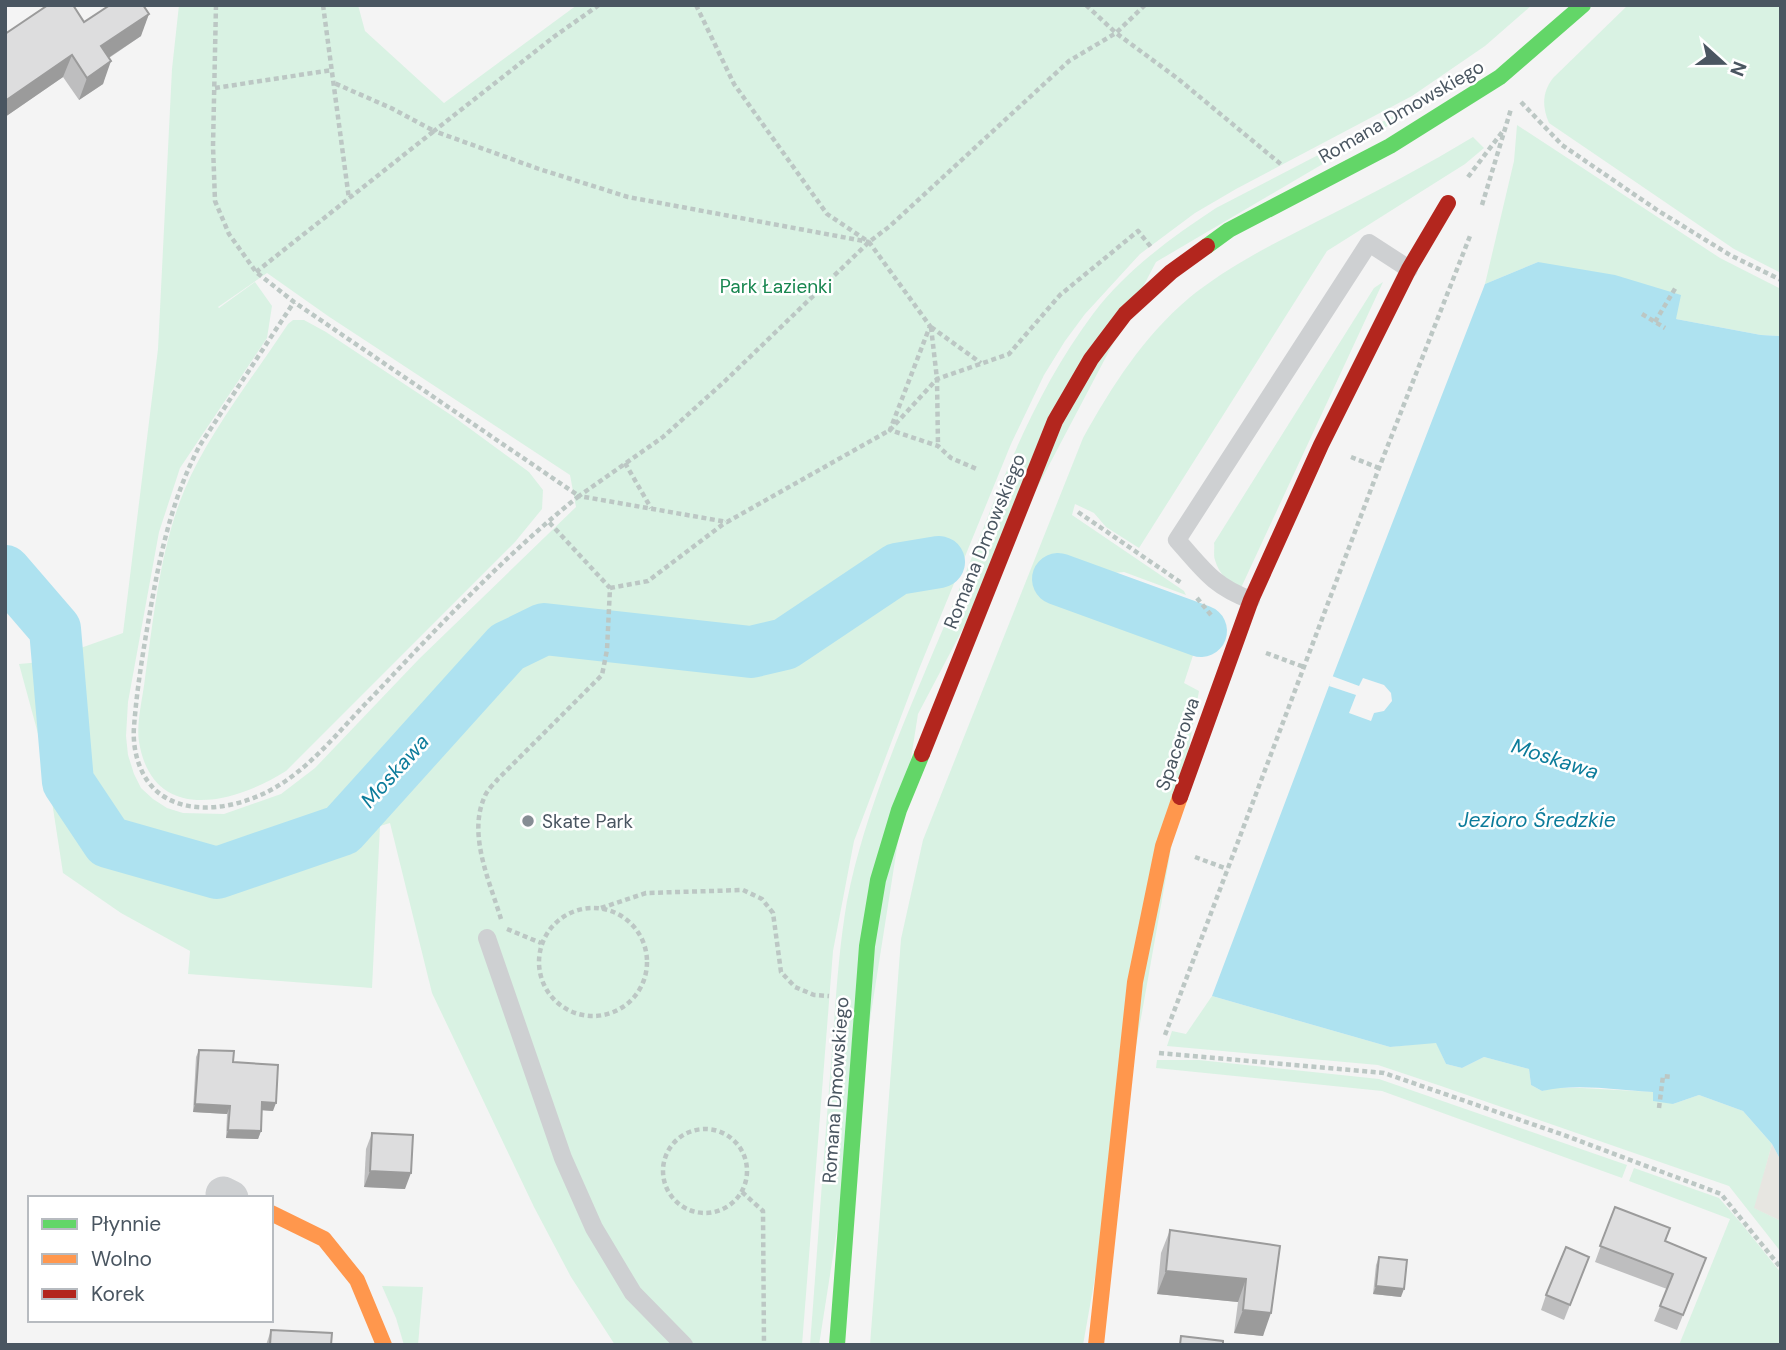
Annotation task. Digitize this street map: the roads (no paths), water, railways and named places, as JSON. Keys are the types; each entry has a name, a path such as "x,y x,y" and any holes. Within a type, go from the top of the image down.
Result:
{"street":[{"name":"Romana Dmowskiego","path":"837,1345 867,946 878,880 899,810 1055,421 1091,359 1125,314 1171,272 1229,230 1390,146 1500,77 1583,5"},
{"name":"Spacerowa","path":"1096,1345 1135,982 1163,846 1251,600 1321,444 1409,269 1448,203"},
{"path":"273,1214 324,1239 357,1280 384,1345"}],"lane":[{"path":"1251,600 1215,583 1177,540 1369,243 1409,269"},
{"path":"487,938 563,1158 594,1228 633,1293 684,1345"}],"water":[{"name":"Jezioro Średzkie","path":"1538,262 1615,275 1681,295 1676,319 1761,335 1781,336 1781,1161 1772,1144 1743,1111 1699,1095 1673,1104 1653,1101 1653,1092 1583,1087 1542,1091 1531,1085 1529,1069 1484,1057 1462,1068 1446,1064 1436,1043 1390,1047 1212,996 1485,284"},
{"path":"1068,576 1140,593 1177,606 1205,622 1198,640 1164,636 1111,615 1064,588"}],"waterway":[{"name":"Moskawa","path":"5,571 55,629 68,782 108,842 217,873 342,830 507,647 544,629 751,652 785,644 897,569 939,562"},
{"name":"Moskawa","path":"1058,579 1201,631"}],"place":[{"name":"Skate Park","path":"528,821"}],"park label":[{"name":"Park Łazienki","path":"776,286"}]}
